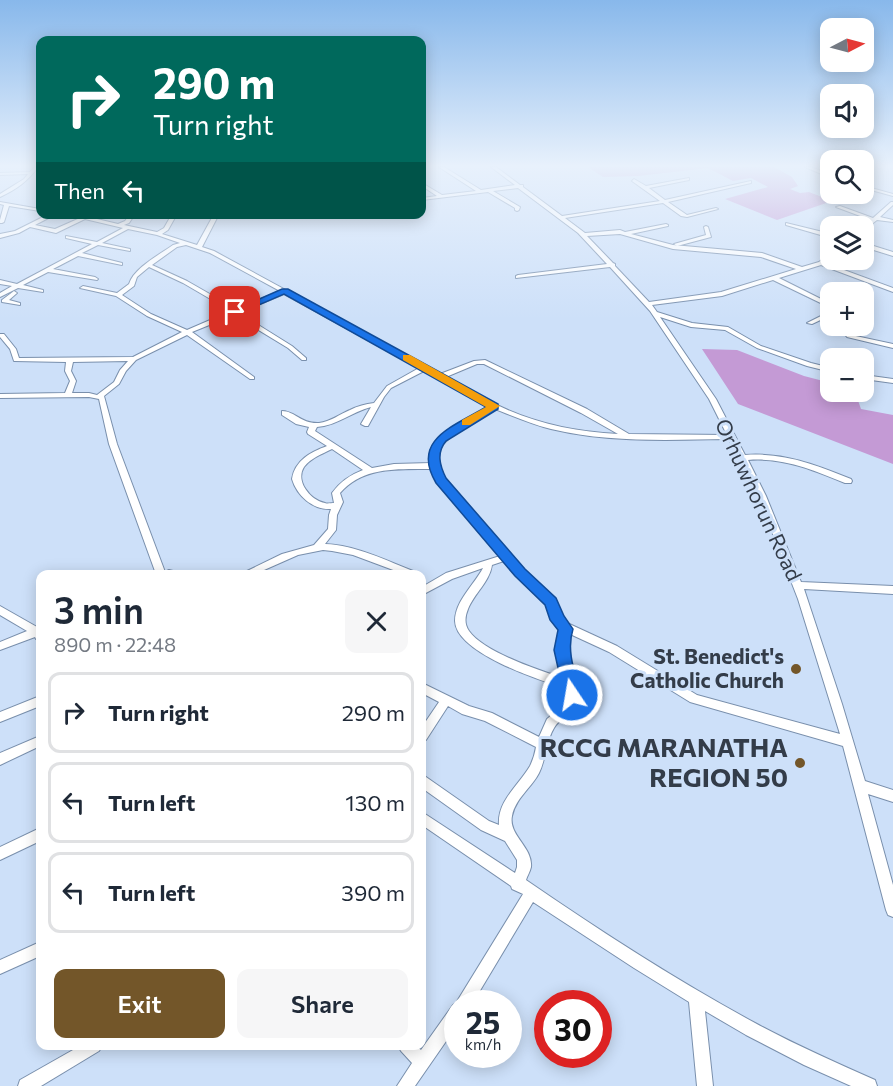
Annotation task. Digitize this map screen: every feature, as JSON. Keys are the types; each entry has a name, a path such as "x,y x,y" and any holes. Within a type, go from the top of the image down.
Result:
{"street":[{"path":"2,222 3,218"},
{"name":"Orhuwhorun Road","path":"565,218 613,265 655,313 686,357 743,458 798,585 830,678 893,910"},
{"path":"871,218 893,221"},
{"path":"0,236 44,219"},
{"path":"31,226 57,231 80,219"},
{"path":"93,219 158,234 199,247 285,291 439,377 523,419 571,432 631,438 732,437"},
{"path":"119,225 129,219"},
{"path":"158,234 166,229 172,219"},
{"path":"199,247 214,219"},
{"path":"788,224 820,233"},
{"path":"627,233 666,225"},
{"path":"0,295 128,227"},
{"path":"664,245 705,237 710,234 706,227"},
{"path":"583,235 627,233 664,245 751,253 801,269"},
{"path":"68,237 128,250"},
{"path":"118,295 132,285 134,277 175,246 187,243"},
{"path":"874,248 893,254"},
{"path":"78,254 120,264"},
{"path":"648,304 722,294 820,263"},
{"path":"518,277 613,265"},
{"path":"150,266 185,282 236,311 237,315 290,347 304,359"},
{"path":"48,270 95,279"},
{"path":"840,270 893,290"},
{"path":"774,278 820,301"},
{"path":"0,282 41,291"},
{"path":"18,304 4,301 25,288"},
{"path":"83,288 118,295 149,315 187,332 252,378"},
{"path":"0,396 100,396 117,383 123,370 134,359 187,332 285,291"},
{"path":"655,313 691,325 726,328 759,347 820,366"},
{"path":"810,323 820,318"},
{"path":"2,335 14,349 16,360 134,359"},
{"path":"849,336 893,346"},
{"path":"67,396 73,381 68,365 70,359"},
{"path":"439,377 477,362 485,362 584,411 631,438"},
{"path":"365,424 376,404 390,387 424,368"},
{"path":"874,378 893,381"},
{"path":"100,396 104,401 113,444 160,570"},
{"path":"285,413 299,424 314,425 332,423 362,406 376,404"},
{"path":"494,406 442,439 436,446 434,466 441,480 507,557 551,602 558,620 566,629 613,649 694,699 848,742"},
{"path":"314,425 311,432 369,470"},
{"path":"333,446 308,458 297,474 297,480 305,493 322,506 337,507"},
{"path":"743,458 766,457 786,460 814,467 848,481"},
{"path":"316,548 332,530 338,490 369,470 434,466"},
{"path":"257,570 316,548 335,548 353,552 402,570"},
{"path":"426,588 434,582 507,557"},
{"path":"488,563 487,570 463,612 460,622 461,631 470,640 526,670 570,685"},
{"path":"426,579 434,582"},
{"path":"798,585 893,590"},
{"path":"0,610 36,631"},
{"path":"517,884 525,866 522,854 505,826 505,817 518,790 538,764 553,720 570,709 573,701 562,650 566,629"},
{"path":"0,646 36,634"},
{"path":"426,690 543,744"},
{"path":"426,730 446,700"},
{"path":"0,717 36,703"},
{"path":"0,759 36,743"},
{"path":"426,784 485,826 510,836"},
{"path":"860,785 893,796"},
{"path":"426,821 633,961 696,999 786,1049 869,1086"},
{"path":"0,854 36,836"},
{"path":"471,990 531,893"},
{"path":"0,967 36,951"},
{"path":"696,999 705,1086"},
{"path":"405,1086 444,1029"},
{"path":"26,1086 87,1050"},
{"path":"410,1050 421,1061"}],"shaded area":[{"path":"702,349 737,350 820,380 820,402 859,402 861,409 893,415 893,464 738,404"}],"slow traffic":[{"path":"407,358 494,406 466,423"}],"place":[{"name":"St. Benedict's Catholic Church","path":"796,669"},
{"name":"RCCG MARANATHA REGION 50","path":"800,763"}],"route":[{"path":"235,312 285,291 494,406 442,439 436,446 433,456 434,466 441,480 520,573 551,602 558,620 566,629 562,650 572,695"}]}
